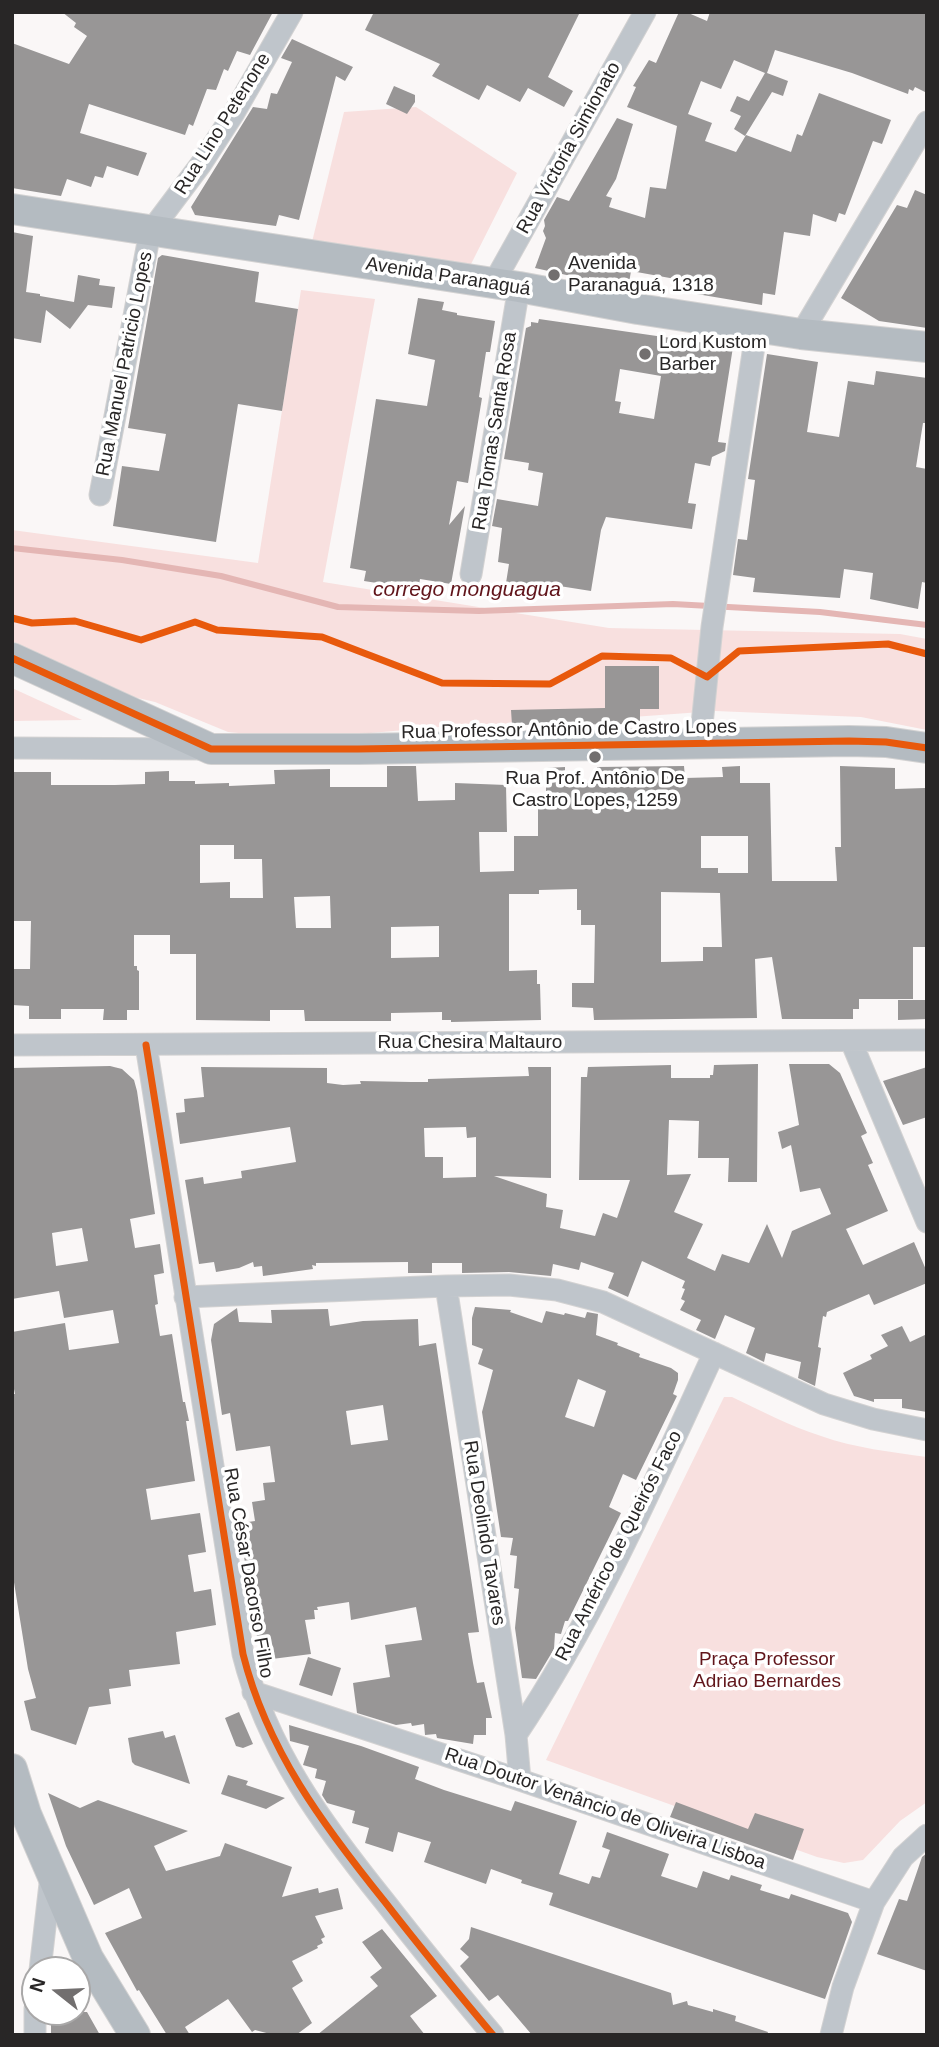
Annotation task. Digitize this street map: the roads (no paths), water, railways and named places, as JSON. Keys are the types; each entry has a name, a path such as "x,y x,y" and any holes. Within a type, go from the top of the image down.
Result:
{"main road":[{"name":"Avenida Paranaguá","path":"12,209 506,285 638,309 802,334 927,347"},
{"path":"12,658 211,749"},
{"name":"Rua Professor Antônio de Castro Lopes","path":"211,749 849,741 886,742 927,748"},
{"path":"12,1769 26,1814 88,1958 135,2035"}],"street":[{"name":"Rua Lino Petenone","path":"150,232 201,164 234,113 292,12"},
{"name":"Rua Victoria Simionato","path":"506,285 645,12"},
{"path":"802,334 927,122"},
{"name":"Rua Manuel Patricio Lopes","path":"100,495 150,232"},
{"name":"Rua Tomas Santa Rosa","path":"471,574 506,285"},
{"path":"700,744 712,627 757,326"},
{"name":"Rua Professor Antônio de Castro Lopes","path":"12,748 211,749"},
{"name":"Rua Chesira Maltauro","path":"12,1045 927,1040"},
{"path":"851,1041 927,1222"},
{"name":"Rua César Dacorso Filho","path":"146,1045 243,1654 253,1692 289,1768 340,1847 493,2035"},
{"path":"185,1297 446,1286 509,1285 557,1290 603,1302 824,1404 873,1419 927,1430"},
{"name":"Rua Deolindo Tavares","path":"446,1286 516,1735 520,1780"},
{"name":"Rua Américo de Queirós Faco","path":"516,1735 541,1698 629,1534 714,1353"},
{"name":"Rua Doutor Venâncio de Oliveira Lisboa","path":"253,1692 520,1780 874,1902"},
{"path":"831,2035 844,1987 874,1902 903,1857 927,1835"},
{"path":"42,1956 51,1873"}],"waterway":[{"name":"corrego monguagua","path":"12,548 122,560 221,576 338,607 479,611 673,604 820,612 927,625"}],"place":[{"name":"Avenida Paranaguá, 1318","path":"554,275"},
{"name":"Lord Kustom Barber","path":"645,354"},
{"name":"Rua Prof. Antônio De Castro Lopes, 1259","path":"595,757"}],"park label":[{"name":"Praça Professor Adriao Bernardes","path":"767,1671"}]}
